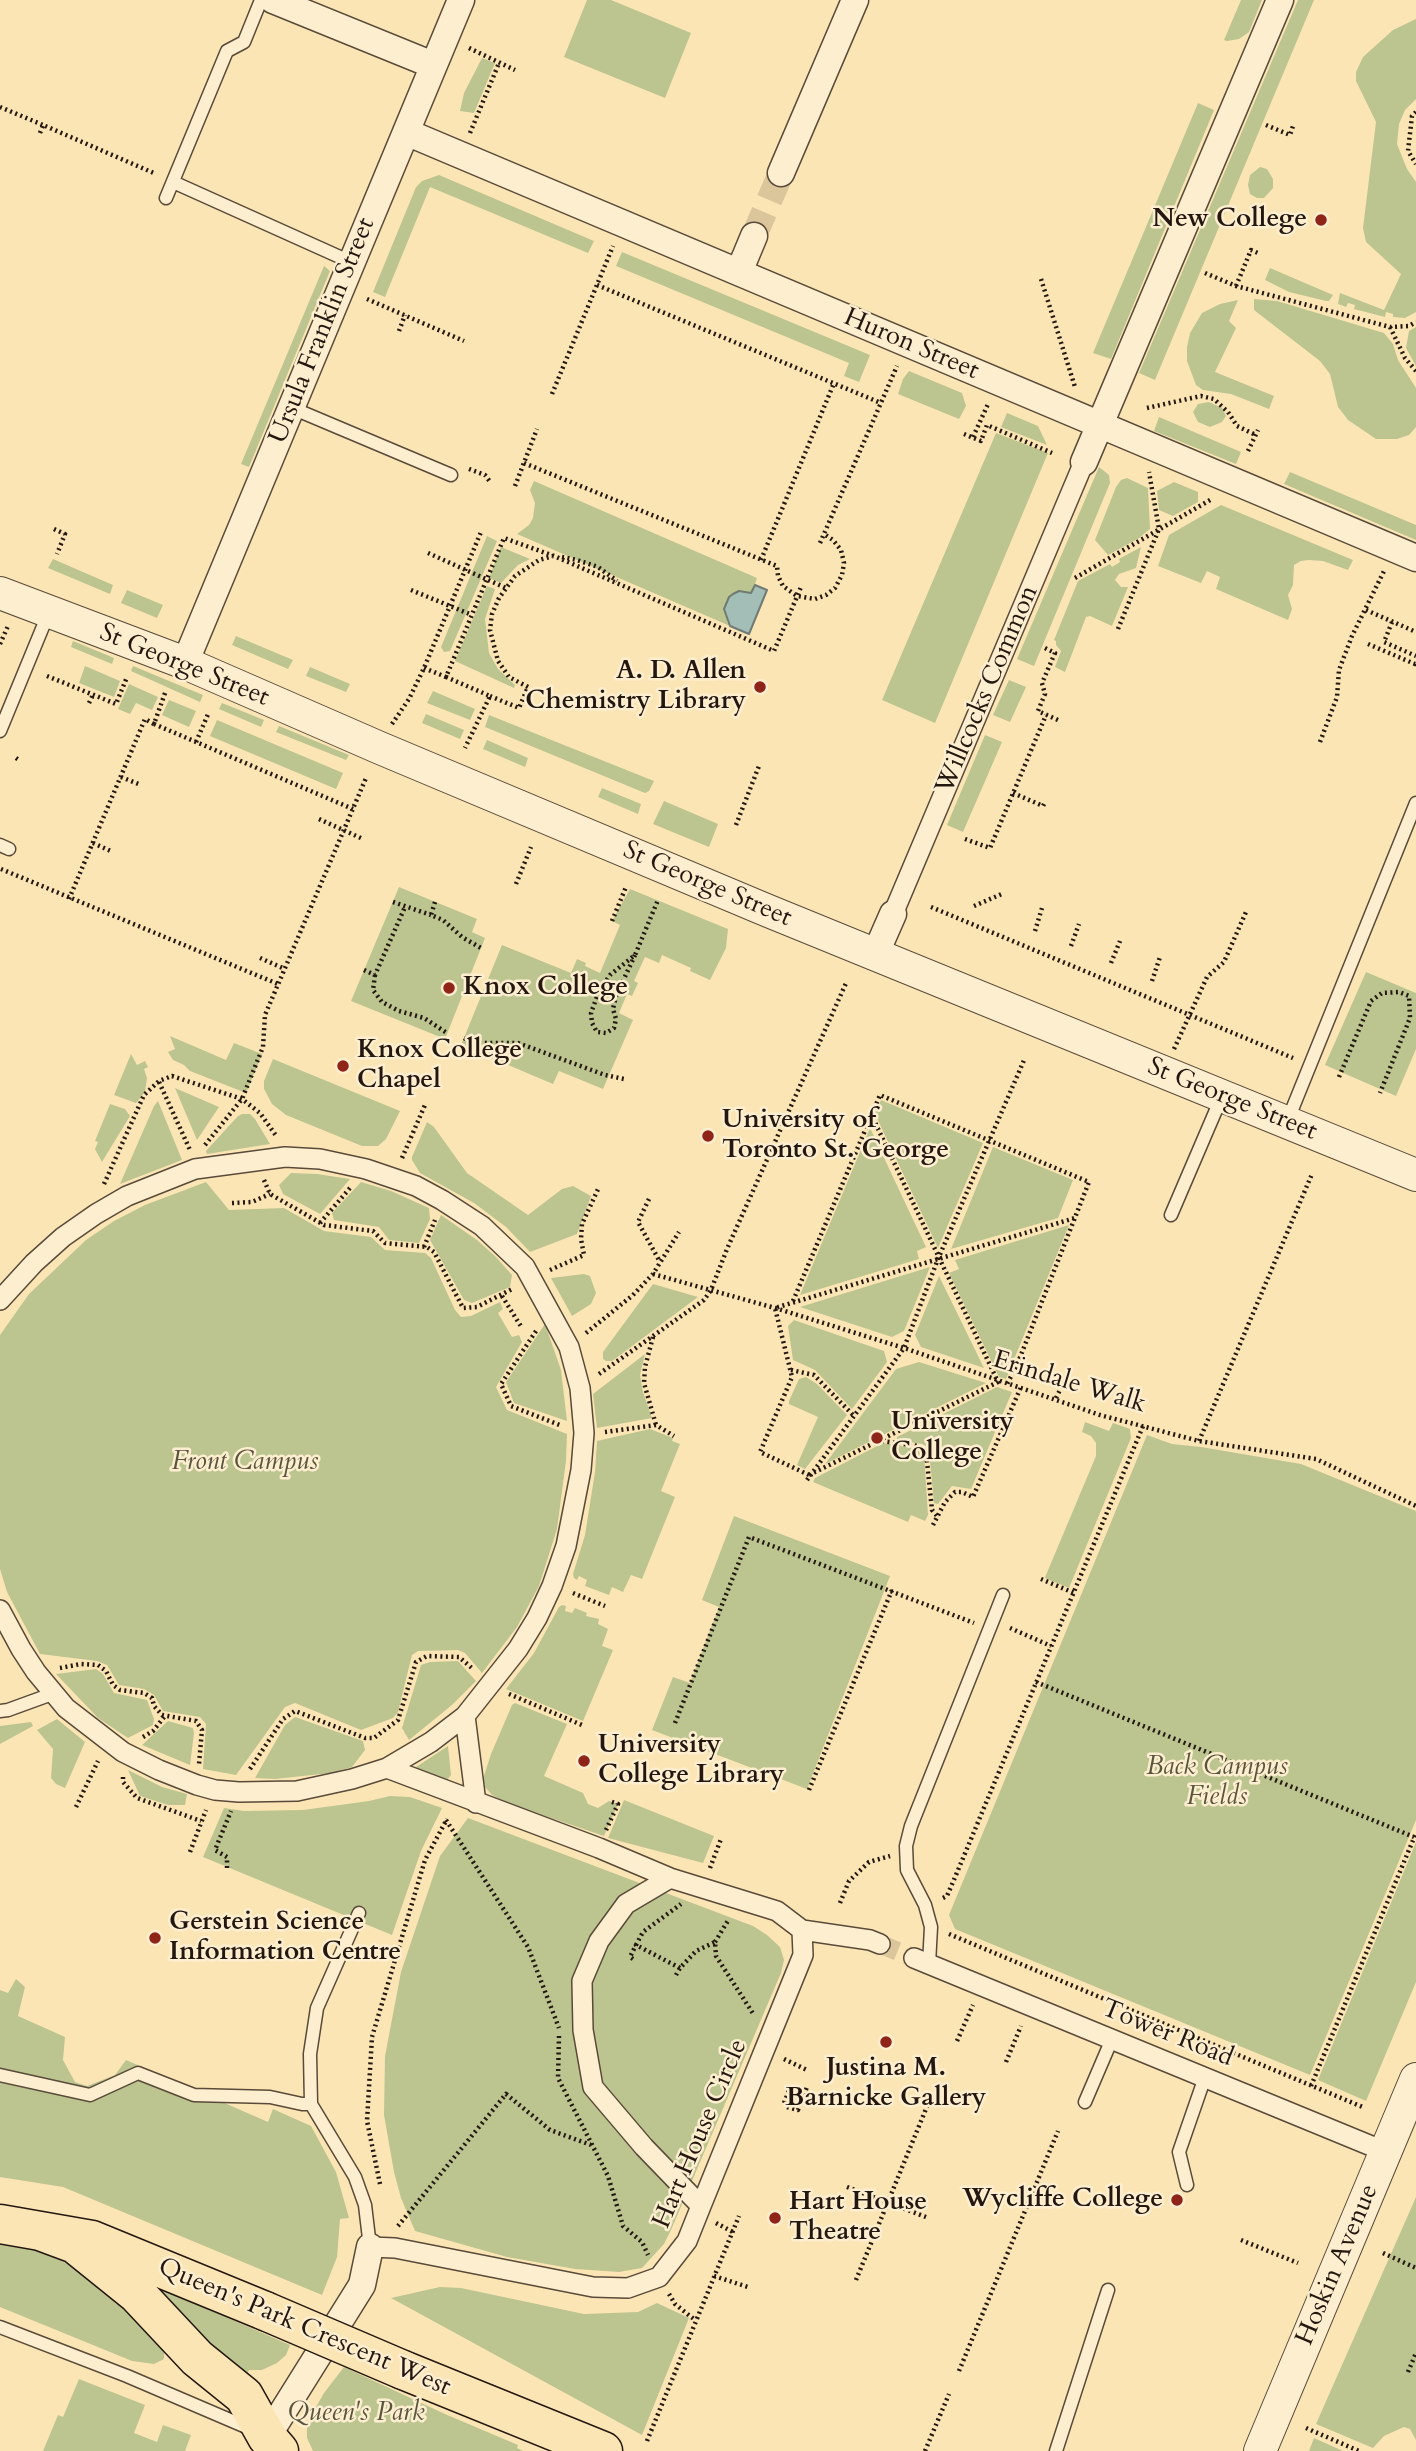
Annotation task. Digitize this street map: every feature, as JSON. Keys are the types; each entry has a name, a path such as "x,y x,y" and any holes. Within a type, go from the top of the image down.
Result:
{"main road":[{"name":"Queen's Park Crescent West","path":"0,2224 92,2240 603,2451"},
{"path":"40,2231 75,2244 137,2294 197,2358 244,2396 269,2446"}],"street":[{"path":"273,0 433,65"},
{"name":"Ursula Franklin Street","path":"185,663 461,0"},
{"path":"781,173 855,0"},
{"name":"Willcocks Common","path":"876,955 1280,0"},
{"name":"Huron Street","path":"406,132 1416,558"},
{"path":"739,272 754,236"},
{"name":"St George Street","path":"0,593 185,663 876,955 1416,1175"},
{"path":"0,1300 34,1263 63,1237 127,1196 194,1163 285,1157 320,1159 366,1169 416,1186 482,1226 508,1249 532,1278 569,1347 580,1388 584,1433 581,1470 566,1546 552,1586 518,1649 465,1716 431,1742 387,1768 352,1779 297,1791 239,1792 206,1787 159,1770 115,1747 84,1724 52,1694 16,1641 0,1610"},
{"path":"465,1716 476,1803"},
{"path":"387,1768 599,1848 670,1878 776,1911 802,1930 870,1940 880,1944"},
{"path":"670,1878 626,1904 599,1941 582,1981 583,2030 593,2087 644,2147 707,2214"},
{"name":"Hart House Circle","path":"659,2277 707,2214 769,2039 803,1955 802,1930"},
{"name":"Tower Road","path":"922,1961 1385,2152"},
{"name":"Hoskin Avenue","path":"1260,2451 1416,2079"},
{"path":"269,2446 362,2286 380,2241 396,2248 593,2287 628,2288 659,2277"}],"lane":[{"path":"166,198 227,51 244,42 261,0"},
{"path":"173,182 351,262"},
{"path":"292,408 452,475"},
{"path":"0,731 49,612"},
{"path":"1287,1122 1416,803"},
{"path":"1171,1216 1222,1096"},
{"path":"922,1961 931,1927 925,1905 907,1870 906,1854 911,1826 1003,1595"},
{"path":"0,1711 52,1694"},
{"path":"359,1913 317,2008 310,2054 312,2104 355,2177 380,2241"},
{"path":"1085,2102 1112,2039"},
{"path":"0,2075 90,2095 138,2073 194,2095 270,2097 312,2104"},
{"path":"1187,2185 1179,2152 1205,2077"},
{"path":"1056,2451 1108,2290"},
{"path":"0,2327 127,2376 269,2446"}],"path":[{"path":"465,47 515,70"},
{"path":"466,141 499,63"},
{"path":"0,107 173,182"},
{"path":"1416,112 1412,116 1408,151 1416,164"},
{"path":"40,133 43,125"},
{"path":"1266,125 1290,135 1293,126"},
{"path":"552,394 614,246"},
{"path":"1236,286 1251,250 1258,253"},
{"path":"1205,273 1236,286 1390,327 1409,326 1416,321"},
{"path":"1041,279 1076,392"},
{"path":"597,285 881,403"},
{"path":"367,299 464,341"},
{"path":"399,331 405,315"},
{"path":"1390,327 1405,358 1416,372"},
{"path":"820,543 897,365"},
{"path":"761,560 811,430 834,383"},
{"path":"1147,408 1201,396 1214,399 1228,412 1237,426 1257,432 1248,451"},
{"path":"973,437 988,403"},
{"path":"964,434 981,441 987,425 1052,453"},
{"path":"514,486 537,429"},
{"path":"524,463 776,566 783,586 797,596 815,599 826,595 835,589 842,575 844,562 841,550 824,534"},
{"path":"1118,629 1159,529 1149,471"},
{"path":"1075,578 1213,499"},
{"path":"54,528 65,534 57,554"},
{"path":"391,725 409,699 424,668 481,532"},
{"path":"446,677 504,538 554,556 773,653 801,587"},
{"path":"428,553 506,588"},
{"path":"424,668 519,708 528,686 509,677 498,661 490,630 492,614 515,576 539,560 554,556"},
{"path":"1320,742 1337,697 1339,670 1384,570"},
{"path":"411,590 472,615"},
{"path":"1365,610 1416,632"},
{"path":"1392,622 1384,642 1416,656"},
{"path":"0,645 8,625"},
{"path":"1368,644 1415,664 1416,662"},
{"path":"1045,648 1055,653 1042,683 1045,694 1038,711 1058,720"},
{"path":"47,676 116,704 127,677"},
{"path":"154,724 165,693"},
{"path":"89,703 93,695"},
{"path":"465,748 489,696"},
{"path":"196,742 209,712"},
{"path":"965,839 990,848 1046,715"},
{"path":"69,899 145,719 352,809"},
{"path":"736,825 759,766"},
{"path":"121,777 141,785"},
{"path":"194,1163 242,1099 263,1047 265,1015 366,778"},
{"path":"1013,793 1043,806 1045,802"},
{"path":"318,819 363,839"},
{"path":"93,843 113,852"},
{"path":"516,884 531,847"},
{"path":"0,869 278,984"},
{"path":"612,921 626,887"},
{"path":"974,906 1004,892"},
{"path":"635,955 610,975 599,991 591,1013 597,1032 606,1033 614,1028 615,996 635,955 657,900"},
{"path":"393,902 443,920 462,937 481,948"},
{"path":"431,915 435,902"},
{"path":"405,907 375,975 373,990 382,1002 399,1011 424,1018 447,1033"},
{"path":"931,907 1310,1065"},
{"path":"1035,931 1041,908"},
{"path":"1172,1054 1207,977 1224,962 1246,912"},
{"path":"1071,946 1079,924"},
{"path":"1111,963 1120,941"},
{"path":"1152,981 1160,957"},
{"path":"260,958 285,969"},
{"path":"364,970 375,975"},
{"path":"580,1388 704,1300 711,1290 847,981"},
{"path":"1339,1077 1371,1001 1382,993 1399,992 1409,996 1410,1018 1380,1093"},
{"path":"464,1038 474,1043 517,1043 605,1075 624,1079"},
{"path":"808,1477 904,1348 939,1259 1026,1058"},
{"path":"96,1214 101,1191 144,1095 159,1082 172,1076 242,1099 260,1113 278,1138 285,1157"},
{"path":"159,1082 194,1163"},
{"path":"793,1301 870,1113 880,1095 1089,1182 1007,1384"},
{"path":"393,1178 425,1105"},
{"path":"808,1477 998,1382 870,1113"},
{"path":"256,1160 270,1194 320,1223 373,1231 385,1243 427,1247 434,1252 463,1308 477,1307 584,1255 582,1224 599,1187"},
{"path":"320,1223 366,1169"},
{"path":"1199,1441 1312,1174"},
{"path":"232,1203 253,1202 270,1194"},
{"path":"649,1199 638,1222 660,1262"},
{"path":"808,1477 760,1452 792,1377 775,1308 1076,1219"},
{"path":"569,1347 633,1295 653,1274 678,1232"},
{"name":"Erindale Walk","path":"653,1274 904,1348 1100,1415 1199,1441 1316,1460 1416,1506"},
{"path":"502,1296 522,1328"},
{"path":"550,1308 501,1384 511,1406 584,1433 656,1425 674,1436"},
{"path":"653,1336 644,1383 656,1425"},
{"path":"791,1370 814,1375 854,1416"},
{"path":"1056,1398 1069,1374"},
{"path":"933,1525 945,1502 955,1492 973,1497 1021,1387"},
{"path":"925,1905 947,1896 1143,1426"},
{"path":"880,1441 918,1446 926,1452 932,1510 937,1517"},
{"path":"675,1723 749,1537 972,1623 1003,1626 1051,1646"},
{"path":"1041,1579 1074,1593"},
{"path":"809,1790 892,1590"},
{"path":"579,1596 604,1606"},
{"path":"228,1868 227,1857 215,1850 245,1777 283,1719 295,1711 365,1738 374,1738 398,1720 416,1662 427,1656 459,1657 489,1685 582,1725"},
{"path":"36,1672 81,1664 97,1665 106,1671 113,1685 120,1690 144,1693 152,1698 154,1706 162,1715 195,1721 202,1730 206,1787 201,1821 190,1852"},
{"path":"1036,1682 1415,1835 1311,2085"},
{"path":"115,1747 123,1782 137,1798 201,1821"},
{"path":"76,1807 115,1747"},
{"path":"599,1848 618,1804 609,1801"},
{"path":"382,2193 366,2121 372,2037 425,1860 446,1821 528,1947 559,2027 558,2078 608,2176 623,2226 642,2242 675,2304 695,2320"},
{"path":"633,1959 630,1957 643,1932 702,1888 721,1839"},
{"path":"840,1903 849,1881 869,1863 906,1854"},
{"path":"931,1927 1365,2108"},
{"path":"676,1975 696,1951 715,1942 716,1956 769,2039 785,2060 807,2070"},
{"path":"636,1945 680,1968"},
{"path":"1006,2018 1014,1999"},
{"path":"957,2041 973,2006 1021,2024 1006,2062"},
{"path":"792,2083 785,2105 797,2109 807,2087"},
{"path":"380,2241 506,2094 550,2130 591,2145"},
{"path":"856,2280 928,2104"},
{"path":"959,2371 1058,2131"},
{"path":"847,2187 926,2217"},
{"path":"707,2214 733,2232"},
{"path":"647,2441 739,2216"},
{"path":"1241,2239 1298,2263"},
{"path":"1383,2253 1416,2268"},
{"path":"714,2276 748,2287"},
{"path":"1408,2372 1416,2353"},
{"path":"925,2451 949,2394"},
{"path":"1306,2428 1359,2451"}],"green space":[{"path":"587,0 611,0 691,33 665,98 564,57"},
{"path":"1241,0 1262,0 1249,32 1239,39 1224,40"},
{"path":"1298,0 1314,0 1155,380 1139,373"},
{"path":"1416,19 1416,99 1405,110 1399,124 1397,144 1407,169 1416,182 1416,312 1405,318 1393,317 1393,314 1386,312 1385,317 1354,309 1355,305 1348,303 1346,307 1338,304 1340,293 1384,310 1401,274 1366,242 1363,228 1376,122 1356,81 1356,72 1363,57 1393,30"},
{"path":"482,58 495,63 474,113 460,111 464,93"},
{"path":"1198,103 1214,110 1111,359 1093,353"},
{"path":"1260,167 1267,169 1273,179 1273,188 1264,198 1250,194 1248,185 1250,175"},
{"path":"439,175 594,241 588,253 430,187 385,297 373,292 416,187 422,181"},
{"path":"622,252 870,355 859,382 844,376 849,363 616,266"},
{"path":"324,266 330,271 249,467 241,464"},
{"path":"1270,268 1333,295 1326,301 1289,292 1265,280"},
{"path":"1254,299 1277,301 1384,333 1393,344 1398,360 1416,388 1416,427 1409,435 1397,439 1376,439 1348,420 1338,407 1330,374 1320,361 1254,310"},
{"path":"1238,300 1229,321 1236,328 1215,372 1274,396 1269,409 1231,394 1203,390 1196,385 1187,361 1190,333 1202,313 1220,304"},
{"path":"1416,327 1416,366 1406,348 1409,331"},
{"path":"909,371 962,393 966,406 959,419 898,394"},
{"path":"1209,402 1222,408 1226,416 1222,422 1210,427 1198,422 1193,412 1198,404"},
{"path":"1007,413 1038,426 1047,445 1001,427"},
{"path":"1159,417 1241,452 1236,464 1154,431"},
{"path":"996,433 1048,453 935,723 882,700"},
{"path":"1099,467 1109,475 1110,483 1034,666 1017,659"},
{"path":"1290,472 1416,525 1416,540 1284,484"},
{"path":"1127,478 1148,488 1150,529 1108,555 1095,540 1116,487 1121,480"},
{"path":"534,481 757,578 752,593 727,621 730,626 517,534 529,525 533,518 535,503 530,490"},
{"path":"1174,482 1198,492 1198,502 1173,516 1159,510 1157,491"},
{"path":"1221,505 1353,560 1348,570 1323,561 1301,561 1294,565 1293,585 1288,595 1292,609 1288,620 1216,589 1220,577 1207,571 1201,583 1158,566 1169,535"},
{"path":"487,536 497,541 450,651 444,652 441,647"},
{"path":"501,547 530,559 518,565 501,583 489,578"},
{"path":"1141,547 1136,568 1119,574 1115,580 1121,587 1128,587 1112,626 1090,616 1086,617 1065,672 1055,667 1061,651 1054,640 1078,581 1110,564 1112,567 1120,562 1119,559"},
{"path":"53,559 113,585 110,594 48,568"},
{"path":"487,586 495,589 485,619 489,653 498,669 515,685 514,688 455,661"},
{"path":"127,590 163,605 157,618 121,603"},
{"path":"236,636 293,660 288,669 232,645"},
{"path":"73,641 114,658 112,664 71,647"},
{"path":"85,666 120,681 114,697 79,683"},
{"path":"133,666 203,695 200,702 131,671"},
{"path":"310,667 350,684 346,692 306,676"},
{"path":"1009,680 1026,687 1010,722 993,715"},
{"path":"129,684 158,697 152,710 136,703 130,714 118,709"},
{"path":"433,691 475,709 470,720 427,703"},
{"path":"169,700 196,711 189,727 162,715"},
{"path":"222,703 264,720 261,727 219,709"},
{"path":"426,714 464,730 460,739 422,723"},
{"path":"489,715 654,781 645,793 485,727"},
{"path":"217,720 343,773 336,789 210,736"},
{"path":"279,726 349,755 346,760 276,732"},
{"path":"985,735 1002,742 963,832 947,825"},
{"path":"487,740 528,758 525,767 483,749"},
{"path":"602,788 641,804 638,814 598,797"},
{"path":"664,801 718,824 709,847 653,824"},
{"path":"399,887 477,919 472,932 485,938 445,1039 351,1001"},
{"path":"630,889 728,929 726,948 710,980 662,955 659,963 645,957 634,981 638,983 632,996 627,994 619,1013 633,1020 603,1089 559,1071 553,1084 461,1045 502,945 571,973 577,959 600,973 620,925 612,921"},
{"path":"1366,972 1416,993 1416,1049 1396,1096 1325,1065"},
{"path":"170,1036 226,1060 234,1043 262,1054 246,1093 190,1071 173,1060 168,1052 175,1049"},
{"path":"131,1054 137,1065 145,1061 148,1067 144,1069 147,1078 145,1092 136,1103 114,1095"},
{"path":"273,1059 400,1111 386,1139 378,1146 362,1146 286,1115 272,1104 264,1089 264,1081"},
{"path":"175,1088 219,1107 197,1140"},
{"path":"881,1100 983,1143 938,1248 875,1114"},
{"path":"158,1101 182,1160 120,1184 154,1106"},
{"path":"110,1104 125,1109 130,1116 102,1162 95,1149 98,1142 95,1141"},
{"path":"242,1114 250,1114 255,1119 270,1144 207,1154 206,1151"},
{"path":"427,1122 434,1127 467,1173 528,1215 562,1189 573,1186 591,1196 577,1234 530,1252 506,1227 474,1203 420,1173 412,1157"},
{"path":"870,1128 926,1247 917,1251 919,1259 800,1295"},
{"path":"993,1147 1073,1180 1058,1218 951,1249"},
{"path":"291,1173 350,1179 320,1214 283,1194 279,1185"},
{"name":"Front Campus","path":"206,1182 229,1210 284,1208 324,1231 371,1237 385,1250 425,1253 431,1258 455,1310 461,1317 471,1316 500,1302 503,1309 498,1313 512,1337 519,1335 522,1342 496,1387 507,1410 567,1434 557,1529 539,1586 517,1627 482,1673 465,1653 458,1650 418,1651 412,1655 398,1712 393,1718 361,1730 295,1703 285,1707 236,1775 203,1769 206,1724 200,1717 163,1711 154,1695 144,1689 119,1685 107,1665 97,1661 40,1654 7,1592 0,1569 0,1335 29,1294 86,1240 145,1205"},
{"path":"361,1182 391,1191 429,1208 430,1219 419,1243 389,1240 379,1227 334,1220 332,1213"},
{"path":"441,1215 496,1257 512,1275 510,1287 472,1303 464,1300 430,1240"},
{"path":"1069,1225 1006,1379 999,1377 949,1273 959,1269 955,1260"},
{"path":"930,1267 904,1331 892,1337 800,1307"},
{"path":"584,1274 590,1276 596,1293 591,1304 572,1316 551,1278"},
{"path":"939,1276 984,1368 921,1347 915,1335"},
{"path":"653,1284 698,1297 612,1361 606,1361 603,1359 603,1352"},
{"path":"794,1320 884,1351 887,1362 852,1409 815,1370 793,1360 788,1326"},
{"path":"545,1324 561,1370 567,1421 514,1403 506,1382"},
{"path":"645,1354 640,1375 652,1418 597,1428 593,1394"},
{"path":"919,1362 986,1383 825,1464 896,1369"},
{"path":"806,1377 817,1384 847,1415 805,1469 797,1465 818,1417 789,1404 789,1401 799,1379"},
{"path":"997,1387 1012,1392 971,1489 952,1486 938,1504 934,1503 929,1451 922,1444 897,1440 897,1437"},
{"path":"1085,1422 1109,1431 1113,1423 1130,1429 1131,1438 1069,1588 1045,1578 1096,1456 1096,1443 1091,1436 1082,1432"},
{"path":"650,1429 673,1438 672,1441 680,1444 661,1491 675,1497 642,1579 631,1575 623,1592 612,1587 609,1595 585,1586 587,1580 579,1576 577,1580 573,1574 585,1535 597,1441"},
{"name":"Back Campus Fields","path":"1147,1435 1172,1444 1301,1464 1416,1511 1416,1820 1310,2075 955,1929 949,1915"},
{"path":"883,1443 918,1449 924,1453 928,1515 925,1521 911,1515 908,1522 813,1482 815,1478"},
{"path":"734,1516 890,1576 807,1789 652,1730 673,1677 690,1683 719,1607 702,1600"},
{"path":"562,1605 566,1606 565,1611 572,1613 575,1608 587,1613 586,1616 599,1619 598,1624 608,1629 602,1646 613,1650 583,1721 506,1689 534,1653"},
{"path":"458,1661 476,1681 452,1705 409,1740 402,1728 421,1665"},
{"path":"96,1669 103,1674 114,1693 147,1700 154,1719 153,1725 128,1738 98,1718 56,1674"},
{"path":"515,1703 567,1724 544,1776 583,1793 588,1804 598,1808 609,1801 618,1804 604,1836 507,1803 492,1795 485,1787 483,1779 491,1754"},
{"path":"295,1717 363,1741 365,1750 352,1767 331,1773 275,1779 255,1778 285,1725"},
{"path":"57,1719 85,1742 65,1788 51,1778 53,1749 37,1730"},
{"path":"168,1721 193,1728 190,1765 142,1745"},
{"path":"31,1722 33,1726 0,1744 0,1726"},
{"path":"448,1746 451,1775 447,1780 413,1769"},
{"path":"128,1770 162,1787 187,1794 185,1805 168,1805 140,1796"},
{"path":"390,1796 410,1797 442,1808 421,1851 392,1935 203,1857 224,1808 244,1811 303,1810"},
{"path":"624,1800 714,1836 703,1863 608,1838"},
{"path":"468,1818 753,1926 780,1947 784,1960 781,1973 671,2230 664,2244 642,2268 619,2272 575,2269 507,2257 415,2231 401,2198 384,2115 385,2056 401,1972 440,1856"},
{"path":"1416,1842 1416,1982 1366,2101 1318,2080"},
{"path":"16,1979 25,1987 18,2016 65,2037 63,2060 75,2082 87,2086 115,2075 126,2060 268,2122 273,2109 311,2126 336,2172 349,2218 340,2219 337,2257 322,2295 63,2187 0,2177 0,1990 8,1993"},
{"path":"1416,2197 1416,2440 1410,2429 1404,2427 1384,2436 1373,2448 1316,2424"},
{"path":"0,2244 44,2252 90,2275 164,2351 164,2359 154,2364 132,2361 0,2307"},
{"path":"155,2286 290,2345 286,2355 262,2370 249,2370 246,2376 238,2373"},
{"path":"440,2287 461,2288 584,2314 638,2312 657,2303 689,2318 642,2435 391,2298"},
{"name":"Queen's Park","path":"344,2367 518,2445 517,2448 523,2451 313,2451 307,2438 307,2423 324,2393"},
{"path":"79,2379 145,2405 134,2433 157,2442 163,2425 191,2435 185,2451 43,2451 58,2415 63,2417"},
{"path":"1314,2438 1343,2451 1309,2451"}],"water":[{"path":"755,585 767,590 749,634 730,626 724,609 729,597 739,591 751,593"}],"tunnel":[{"path":"754,236 781,173"},
{"path":"880,1944 914,1958"}],"place":[{"name":"New College","path":"1321,220"},
{"name":"A. D. Allen Chemistry Library","path":"760,687"},
{"name":"Knox College","path":"449,988"},
{"name":"Knox College Chapel","path":"343,1066"},
{"name":"University of Toronto St. George","path":"708,1136"},
{"name":"University College","path":"877,1438"},
{"name":"University College Library","path":"584,1761"},
{"name":"Gerstein Science Information Centre","path":"155,1938"},
{"name":"Justina M. Barnicke Gallery","path":"886,2042"},
{"name":"Wycliffe College","path":"1177,2200"},
{"name":"Hart House Theatre","path":"775,2218"}]}
